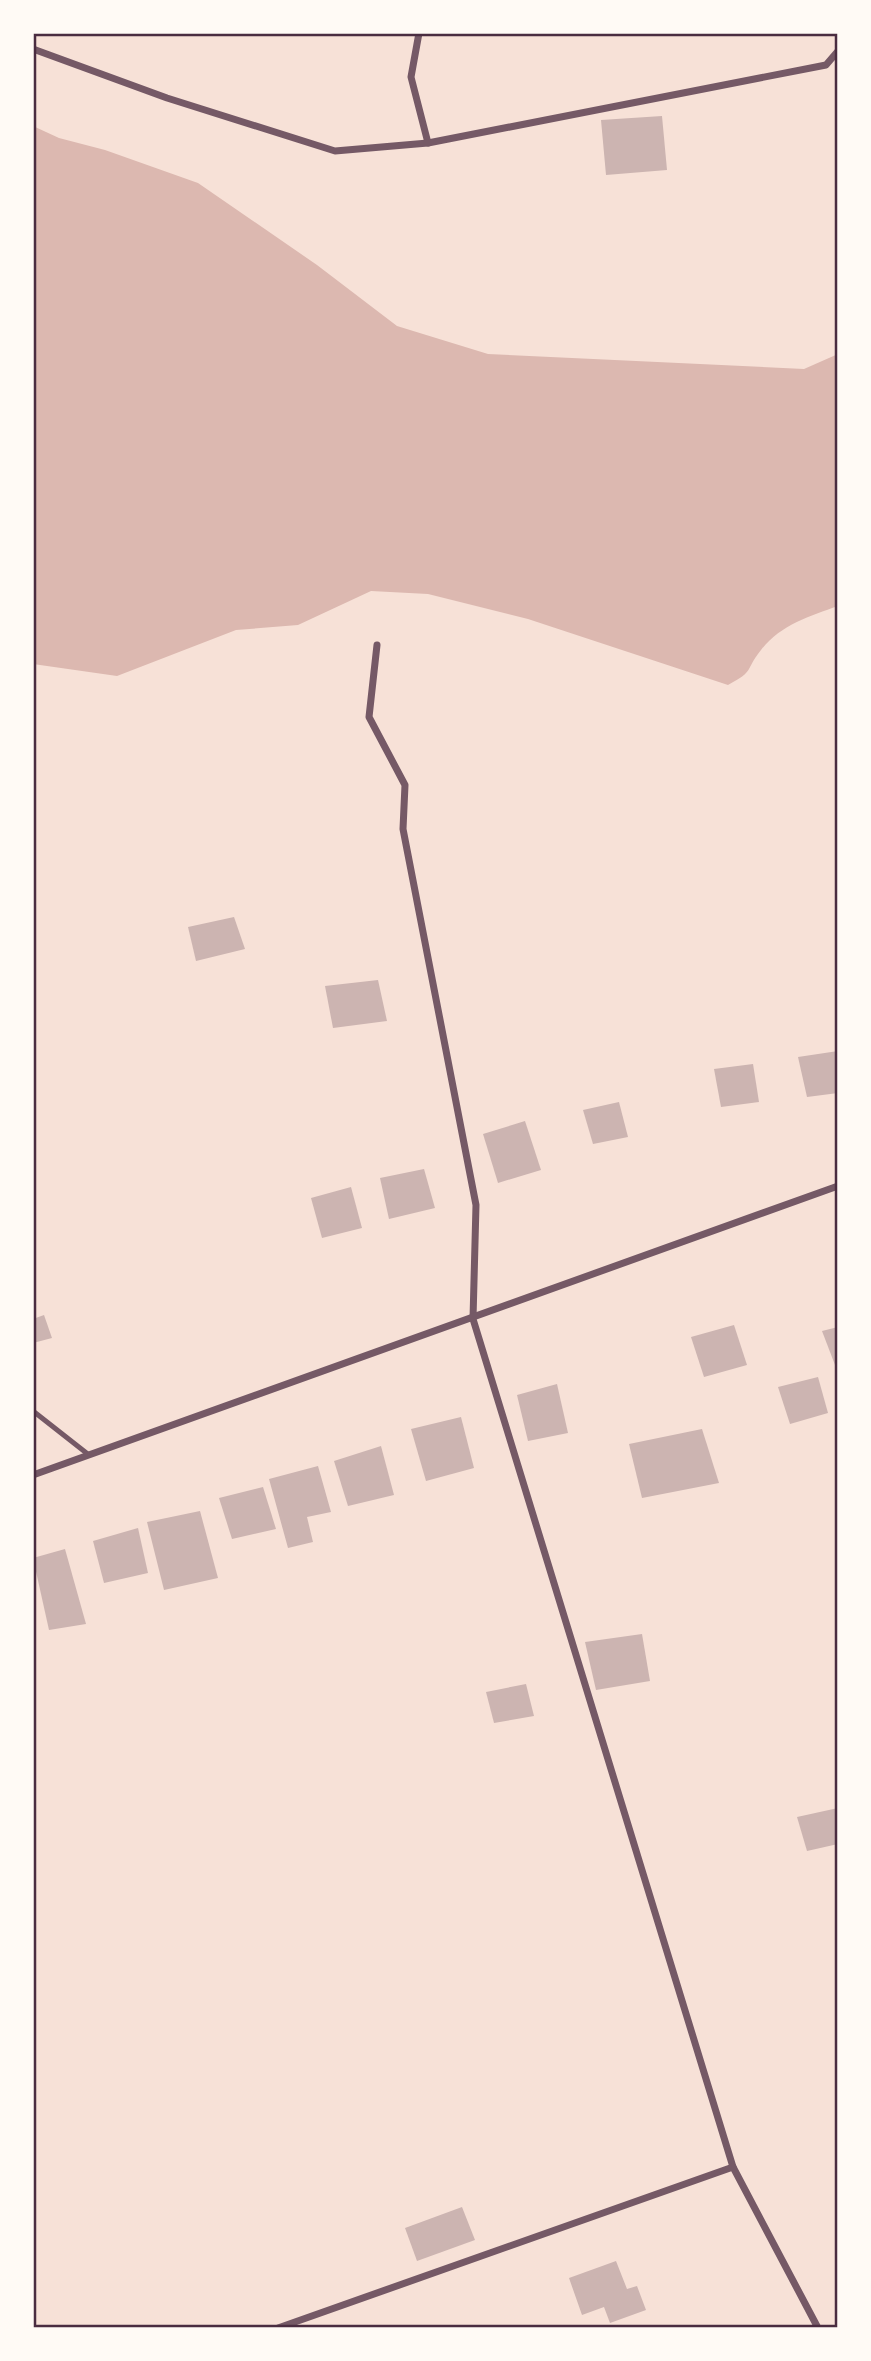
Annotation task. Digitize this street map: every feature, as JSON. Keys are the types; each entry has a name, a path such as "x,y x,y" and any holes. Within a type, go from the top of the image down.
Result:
{"street":[{"path":"419,33 411,77 428,143"},
{"path":"33,49 167,98 335,151 428,143 826,65 838,51"},
{"path":"377,645 369,717 405,785 403,829 475,1205 472,1318 733,2167 818,2328"},
{"path":"33,1475 838,1186"},
{"path":"278,2328 733,2167"}],"lane":[{"path":"33,1411 89,1455"}],"shaded area":[{"path":"33,126 59,138 105,150 198,183 317,265 397,326 488,354 804,369 838,354 838,606 796,622 777,634 761,650 746,673 728,685 528,619 428,594 371,591 298,625 236,630 117,676 33,664"}],"building":[{"path":"662,116 667,170 606,175 601,120"},
{"path":"234,917 245,949 196,961 188,927"},
{"path":"378,980 387,1021 333,1028 325,986"},
{"path":"838,1051 838,1093 807,1097 798,1057"},
{"path":"753,1064 759,1102 721,1107 714,1069"},
{"path":"619,1102 628,1137 593,1144 583,1110"},
{"path":"525,1121 541,1170 498,1183 483,1134"},
{"path":"424,1169 435,1208 389,1219 380,1178"},
{"path":"351,1187 362,1228 322,1238 311,1198"},
{"path":"44,1315 52,1338 33,1343 33,1319"},
{"path":"734,1325 747,1365 704,1377 691,1337"},
{"path":"838,1327 838,1364 835,1365 822,1331"},
{"path":"818,1377 828,1413 790,1424 778,1387"},
{"path":"557,1384 568,1433 528,1441 517,1395"},
{"path":"461,1417 474,1468 426,1481 411,1429"},
{"path":"702,1429 719,1483 642,1498 629,1444"},
{"path":"381,1446 394,1495 348,1506 334,1461"},
{"path":"318,1466 331,1512 307,1517 313,1542 288,1548 269,1479"},
{"path":"263,1487 276,1529 232,1539 219,1498"},
{"path":"200,1511 218,1578 164,1590 147,1522"},
{"path":"138,1528 148,1573 104,1583 93,1541"},
{"path":"65,1549 86,1624 49,1630 33,1558"},
{"path":"642,1634 650,1681 596,1690 585,1642"},
{"path":"526,1684 534,1716 494,1723 486,1692"},
{"path":"838,1808 838,1844 807,1851 797,1817"},
{"path":"462,2207 475,2240 417,2261 405,2228"},
{"path":"616,2261 627,2289 637,2286 646,2310 610,2323 604,2307 582,2315 569,2278"}]}
